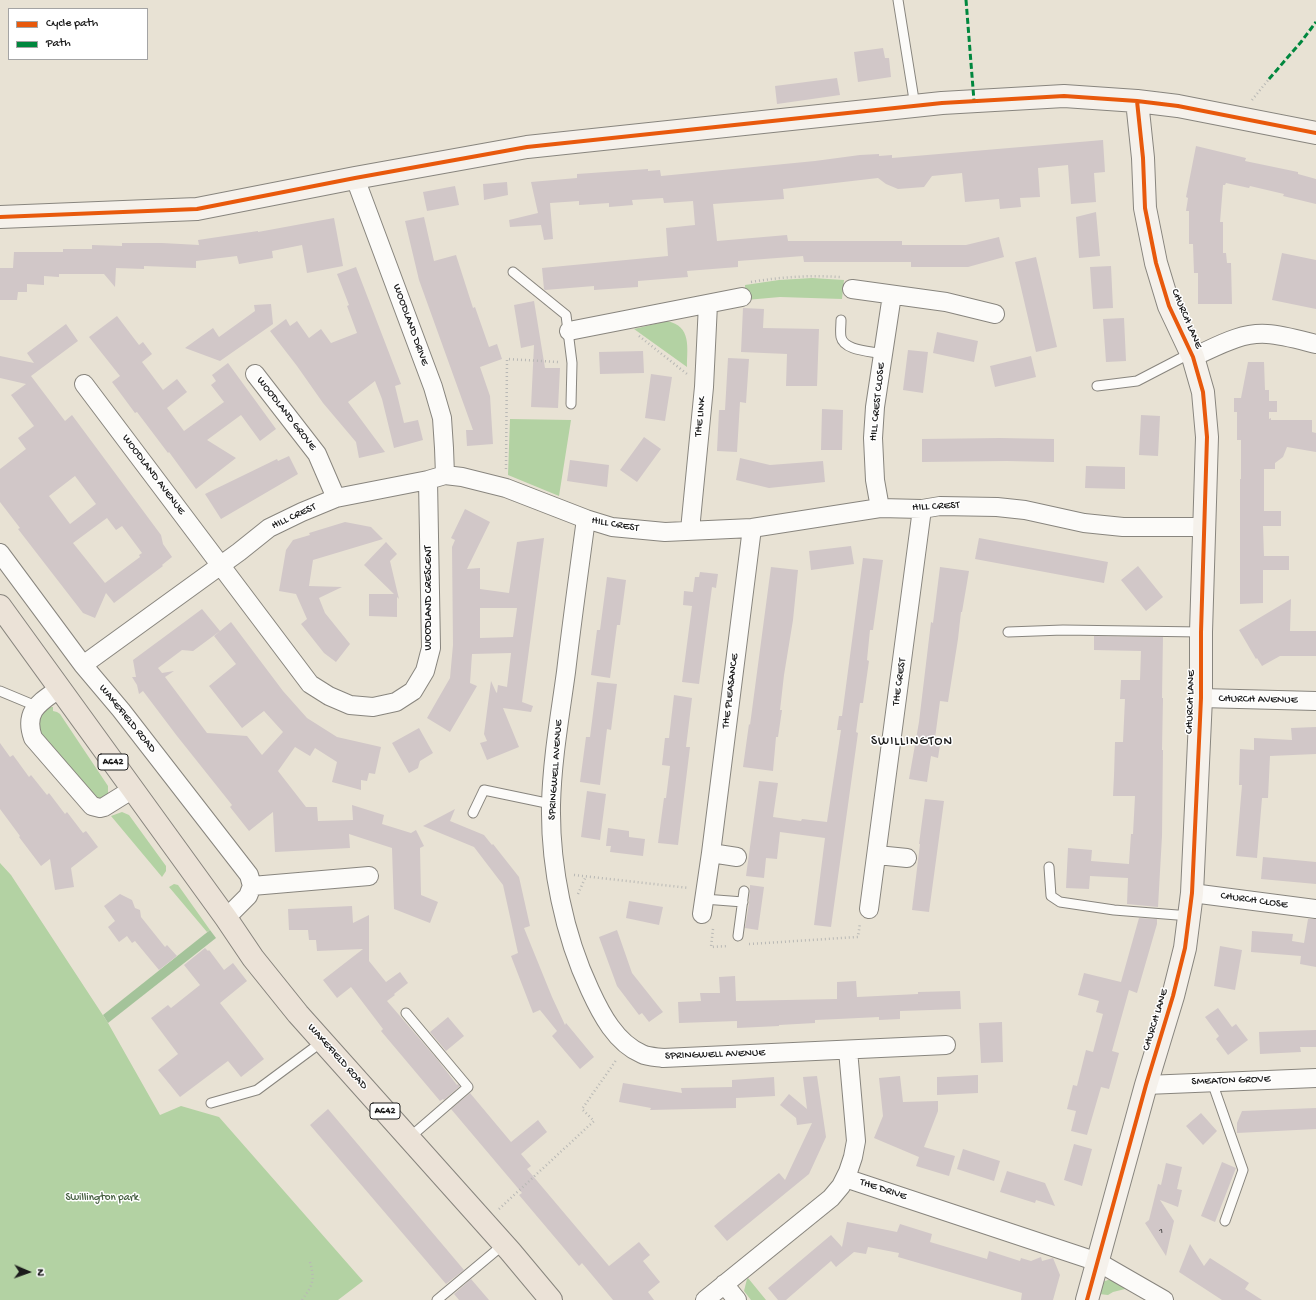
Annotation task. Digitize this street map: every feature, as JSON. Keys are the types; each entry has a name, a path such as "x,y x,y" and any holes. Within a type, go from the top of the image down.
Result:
{"main road":[{"name":"WAKEFIELD ROAD","path":"0,606 226,918 253,958 298,1014 504,1244 551,1300"}],"street":[{"path":"0,218 197,210 355,178 527,147 915,106 1064,96 1137,101 1178,106 1316,133"},
{"name":"CHURCH LANE","path":"1087,1300 1146,1085 1173,996 1185,948 1192,893 1201,698 1201,632 1207,436 1203,392 1192,355 1169,306 1156,264 1145,208 1143,158 1137,101"},
{"name":"WOODLAND DRIVE","path":"355,178 433,387 442,418 444,448 436,478"},
{"path":"852,289 946,302 995,314"},
{"name":"HILL CREST CLOSE","path":"880,508 874,480 873,438 875,407 892,295"},
{"path":"569,331 742,297"},
{"name":"THE LINK","path":"690,530 704,387 708,304"},
{"path":"1192,355 1232,339 1250,334 1267,334 1316,344"},
{"name":"WOODLAND GROVE","path":"255,374 317,454 336,498"},
{"name":"WOODLAND AVENUE","path":"84,384 221,565"},
{"name":"HILL CREST","path":"83,665 221,565 269,528 336,498 436,478 462,477 506,488 586,519 612,526 665,532 752,528 880,508 922,509 940,506 990,506 1025,510 1084,523 1122,527 1204,527"},
{"name":"WOODLAND CRESCENT","path":"221,565 310,684 328,696 350,705 373,707 396,702 413,691 424,671 430,648 436,478"},
{"name":"THE CREST","path":"869,909 922,509"},
{"name":"SPRINGWELL AVENUE","path":"586,519 556,746 551,804 552,838 556,874 566,923 584,978 600,1010 626,1045 643,1054 663,1058 946,1045"},
{"name":"THE PLEASANCE","path":"704,901 752,528"},
{"name":"WAKEFIELD ROAD","path":"0,554 83,665 121,710 249,875 252,886"},
{"path":"60,688 36,706 30,721 30,730 33,738 88,803 96,807 104,807 133,789"},
{"name":"CHURCH AVENUE","path":"1201,698 1316,701"},
{"path":"711,853 737,857"},
{"path":"877,855 907,858"},
{"path":"226,918 248,896 252,886 369,876"},
{"name":"CHURCH CLOSE","path":"1192,893 1316,909"},
{"path":"845,1178 853,1157 856,1141 848,1050"},
{"name":"SMEATON GROVE","path":"1146,1085 1316,1078"},
{"name":"THE DRIVE","path":"705,1300 831,1198 845,1178 1098,1262 1164,1300"},
{"path":"724,1284 737,1300"}],"lane":[{"path":"898,0 915,106"},
{"path":"513,272 566,315 572,363 571,404"},
{"path":"841,320 841,337 845,344 852,348 883,354"},
{"path":"1098,386 1137,381 1192,355"},
{"path":"1008,632 1063,630 1201,632"},
{"path":"0,692 36,706"},
{"path":"473,813 484,790 551,804"},
{"path":"1048,867 1051,896 1060,902 1114,910 1190,916"},
{"path":"738,936 744,891"},
{"path":"704,901 743,902"},
{"path":"406,1013 468,1087 408,1138"},
{"path":"211,1103 257,1090 323,1041"},
{"path":"1212,1082 1243,1170 1225,1221"},
{"path":"437,1300 504,1244"}],"path":[{"path":"1237,117 1269,79"},
{"path":"742,297 743,283 779,277 813,275 847,277 852,289"},
{"path":"619,321 704,387"},
{"path":"506,488 507,359 572,363"},
{"path":"556,874 704,901 714,914 711,947 734,945"},
{"path":"742,945 858,937 862,908 869,909"},
{"path":"484,1223 594,1121 582,1109 626,1045"},
{"path":"302,1300 311,1288 314,1274 310,1262"}],"green space":[{"path":"812,278 844,280 842,299 780,297 746,300 745,285 779,280"},
{"path":"667,321 681,328 684,333 687,345 687,367 634,329"},
{"path":"510,419 571,420 559,496 508,475"},
{"path":"48,707 53,707 53,711 60,714 108,786 108,793 111,794 108,797 97,799 40,734 36,720"},
{"path":"122,812 129,815 166,866 166,871 162,877 111,816"},
{"name":"Swillington park","path":"0,863 11,875 108,1023 160,1115 181,1106 219,1117 363,1281 338,1300 0,1300"},
{"path":"174,884 178,885 210,930 207,932 169,887"},
{"path":"210,930 216,938 108,1023 103,1015"},
{"path":"748,1278 766,1300 751,1300 744,1291"},
{"path":"1111,1279 1126,1286 1125,1289 1108,1295 1099,1294 1102,1282"}],"building":[{"path":"883,48 885,58 889,58 891,77 858,82 854,52"},
{"path":"837,78 840,95 777,104 775,86"},
{"path":"1103,140 1105,172 1094,173 1096,202 1071,204 1068,165 1038,168 1040,197 1020,198 1021,207 1000,209 999,199 965,202 962,173 932,176 924,187 898,189 886,184 878,178 783,189 784,199 713,204 717,241 787,235 788,241 902,241 902,245 966,245 999,237 1004,257 968,267 911,267 911,262 804,262 803,256 738,261 738,267 687,271 688,277 638,281 638,287 594,290 594,286 545,290 542,268 668,256 666,228 695,225 693,201 664,203 663,198 632,200 633,205 609,207 609,203 579,205 579,201 550,203 553,239 544,240 541,225 510,227 509,220 538,213 531,182 577,178 577,174 648,169 648,171 660,170 661,176 815,161 860,155 892,155 892,158"},
{"path":"1196,146 1246,158 1245,161 1298,172 1298,174 1316,179 1316,204 1283,196 1284,194 1250,186 1249,188 1226,183 1223,185 1220,222 1223,222 1223,253 1226,253 1227,263 1231,263 1232,304 1198,304 1198,273 1194,273 1193,244 1189,244 1189,211 1186,211 1188,198 1186,197"},
{"path":"507,182 508,195 484,200 483,184"},
{"path":"455,186 459,205 427,211 423,192"},
{"path":"1096,212 1100,256 1079,258 1076,217"},
{"path":"424,217 434,261 456,255 473,308 475,307 489,347 497,344 502,359 480,367 490,396 493,444 467,446 466,430 473,430 419,280 405,221"},
{"path":"334,218 343,266 307,273 302,245 272,251 273,258 239,264 237,256 196,261 196,268 144,266 144,269 116,268 115,287 104,274 59,274 59,277 44,276 44,285 27,284 27,292 18,292 17,300 0,300 0,268 13,268 14,252 63,252 63,249 92,249 92,245 122,246 122,243 199,245 198,240 258,232"},
{"path":"1282,253 1316,260 1316,309 1272,300"},
{"path":"1036,257 1057,347 1036,352 1015,262"},
{"path":"1111,266 1113,308 1093,309 1090,267"},
{"path":"356,267 401,384 395,386 404,423 418,420 423,440 394,448 382,399 375,381 348,402 385,452 359,458 356,442 323,403 270,331 286,319 290,326 297,321 309,338 321,329 331,343 357,333 347,306 349,305 337,274"},
{"path":"534,301 545,368 560,368 558,408 531,407 534,345 521,348 514,305"},
{"path":"271,304 273,324 220,361 185,348 213,328 219,337 255,311 254,305"},
{"path":"743,308 764,309 763,328 819,329 817,386 786,386 787,354 741,352"},
{"path":"117,316 139,345 143,342 152,354 142,362 163,390 177,379 187,392 167,408 184,431 224,402 211,385 216,381 212,375 228,363 276,429 260,441 241,415 207,440 236,458 196,489 169,452 168,453 137,412 135,413 112,382 120,376 89,337"},
{"path":"1124,318 1126,361 1106,362 1103,319"},
{"path":"66,324 78,341 31,376 65,421 72,415 161,535 163,544 172,557 162,565 163,566 114,603 106,593 95,618 83,613 18,529 20,528 0,502 0,469 26,449 18,438 34,426 11,395 26,384 0,378 0,356 34,363 27,353","holes":["75,476 96,504 70,524 49,496","107,518 116,530 122,526 142,553 139,555 140,557 105,583 73,543"]},
{"path":"937,332 978,341 974,362 933,353"},
{"path":"908,350 928,352 923,393 903,390"},
{"path":"643,351 644,373 600,374 599,352"},
{"path":"1031,356 1036,377 995,387 990,366"},
{"path":"728,358 749,359 746,403 740,402 737,452 717,451 719,410 725,410"},
{"path":"1248,362 1264,362 1265,390 1269,390 1269,401 1277,401 1277,412 1269,412 1269,419 1312,420 1312,432 1316,433 1316,452 1287,447 1283,457 1275,463 1275,469 1264,469 1264,511 1281,511 1281,526 1263,526 1264,556 1289,556 1289,570 1263,570 1263,603 1240,604 1241,440 1237,440 1237,412 1234,412 1234,398 1241,398"},
{"path":"651,374 672,377 665,421 645,418"},
{"path":"822,409 843,410 842,450 821,450"},
{"path":"1141,415 1160,416 1158,456 1139,455"},
{"path":"644,437 661,449 637,482 620,470"},
{"path":"922,439 1054,439 1054,462 922,462"},
{"path":"289,456 298,474 221,519 205,494 277,459 278,461"},
{"path":"740,458 770,465 823,461 825,482 769,488 736,480"},
{"path":"570,460 609,465 607,487 567,481"},
{"path":"1086,466 1125,467 1125,489 1085,488"},
{"path":"465,509 490,522 467,569 480,568 480,589 509,593 517,542 544,538 522,702 533,706 531,712 503,708 519,747 487,760 480,743 487,741 484,734 491,681 497,693 498,685 507,687 511,653 472,654 470,683 477,686 450,732 427,718 450,678 453,645 452,547 455,540 451,538","holes":["480,608 517,608 513,637 480,638"]},
{"path":"345,522 371,527 383,539 313,560 309,586 342,587 319,598 325,613 350,644 336,662 324,653 301,624 307,619 296,594 279,591 286,550 293,540 310,535 309,533"},
{"path":"979,538 1108,562 1104,583 975,559"},
{"path":"386,542 397,554 390,561 399,599 397,597 397,617 369,616 369,594 394,594 364,565"},
{"path":"851,546 854,564 811,570 809,551"},
{"path":"863,558 883,560 873,630 870,630 867,660 869,661 863,703 860,703 856,732 858,733 831,927 814,925 825,838 780,832 777,859 766,858 764,878 746,876 759,781 778,783 773,817 801,821 802,819 827,822 841,730 837,730 839,716 842,716"},
{"path":"1138,566 1163,597 1146,611 1121,580"},
{"path":"771,567 798,570 793,620 780,710 782,710 778,737 776,737 773,771 743,767"},
{"path":"940,567 969,571 961,612 948,702 940,701 935,738 941,739 938,758 931,756 927,782 909,779 919,722 931,622 933,623"},
{"path":"700,572 718,574 716,588 712,587 699,684 682,682 692,606 683,605 684,591 693,592 695,577 699,577"},
{"path":"607,577 626,580 620,625 617,625 610,678 591,675 597,630 600,630"},
{"path":"1291,599 1290,631 1316,631 1316,656 1280,656 1262,666 1257,658 1256,659 1239,630"},
{"path":"202,609 220,631 193,651 182,650 158,668 162,673 174,671 165,677 207,733 247,736 262,755 283,732 264,711 242,728 209,686 236,664 214,636 231,622 283,691 307,718 337,737 381,747 375,774 369,773 367,781 361,780 361,790 332,782 337,762 315,748 310,756 295,747 278,771 306,807 317,807 318,821 353,820 352,805 384,815 382,824 411,833 416,830 424,846 420,848 421,895 438,902 430,923 394,909 392,848 349,834 350,848 275,852 273,812 249,831 230,807 232,805 143,691 139,694 137,685 132,677 136,677 133,660"},
{"path":"1094,636 1163,637 1162,836 1158,907 1127,904 1128,878 1090,876 1089,889 1066,888 1068,848 1092,850 1091,861 1129,864 1131,834 1133,834 1135,796 1113,796 1115,742 1123,742 1125,699 1120,699 1121,680 1140,680 1141,651 1094,650"},
{"path":"597,682 617,684 611,730 607,729 600,785 580,782 586,737 590,737"},
{"path":"674,695 692,698 686,747 690,747 678,845 658,843 670,766 662,765 665,738 669,738"},
{"path":"1316,727 1316,754 1270,756 1268,798 1262,798 1257,858 1236,856 1242,785 1239,785 1240,749 1254,750 1254,738 1292,740 1291,728"},
{"path":"419,728 433,753 420,761 418,768 409,773 392,743"},
{"path":"0,743 10,757 13,755 29,777 31,775 47,795 49,793 65,814 67,812 83,833 86,831 98,847 71,868 74,887 55,890 50,859 41,866 0,809"},
{"path":"587,791 606,794 600,840 581,837"},
{"path":"925,799 944,801 929,912 912,910"},
{"path":"455,809 450,821 484,835 519,877 530,926 524,928 552,997 565,1025 566,1023 594,1057 580,1069 552,1036 557,1031 540,1010 533,1013 511,956 518,953 503,885 474,847 423,826"},
{"path":"608,828 629,831 629,837 645,839 643,856 610,852 611,846 606,846"},
{"path":"1263,857 1316,862 1316,884 1261,879"},
{"path":"750,885 764,887 758,930 745,928"},
{"path":"120,894 132,900 135,908 140,910 141,917 165,947 167,945 177,956 159,970 135,941 132,943 127,936 119,942 108,927 115,921 104,906"},
{"path":"629,901 663,907 659,925 626,918"},
{"path":"352,906 353,923 369,915 369,961 386,982 400,972 408,983 387,1001 437,1059 457,1085 458,1084 460,1086 444,1100 443,1099 440,1101 381,1031 383,1029 351,987 337,998 323,980 363,949 317,951 316,940 309,940 308,930 289,930 288,909"},
{"path":"1139,918 1157,919 1157,924 1137,993 1129,990 1112,1051 1119,1053 1109,1089 1101,1087 1087,1135 1071,1131 1076,1111 1067,1109 1073,1085 1077,1086 1086,1050 1093,1052 1103,1014 1096,1012 1099,1001 1078,995 1084,973 1121,982"},
{"path":"1308,919 1316,919 1316,967 1300,964 1301,956 1251,952 1252,931 1293,934 1292,941 1304,943"},
{"path":"617,930 632,973 663,1012 649,1022 642,1013 639,1015 617,986 599,937"},
{"path":"1220,946 1242,950 1235,990 1214,986"},
{"path":"205,948 208,951 209,950 224,970 233,963 247,981 220,1003 264,1059 241,1077 228,1061 180,1097 158,1070 178,1054 151,1018 168,1005 171,1008 200,985 184,965"},
{"path":"735,976 736,1001 837,999 837,982 856,981 857,997 918,994 918,992 960,991 961,1009 900,1011 900,1019 879,1020 879,1017 815,1020 815,1023 779,1026 737,1028 737,1021 679,1023 678,1002 701,1001 700,993 720,993 719,977"},
{"path":"1218,1008 1232,1027 1236,1024 1248,1040 1228,1055 1216,1039 1219,1036 1205,1017"},
{"path":"448,1017 464,1036 446,1051 430,1032"},
{"path":"1002,1022 1003,1062 981,1063 979,1023"},
{"path":"1316,1030 1316,1047 1300,1047 1301,1052 1260,1054 1259,1032"},
{"path":"978,1075 978,1093 937,1095 937,1077"},
{"path":"817,1076 826,1137 809,1174 727,1241 714,1226 779,1173 785,1180 812,1123 797,1125 796,1118 780,1105 789,1094 807,1109 803,1077"},
{"path":"900,1076 903,1102 938,1101 938,1111 924,1147 955,1156 949,1176 916,1166 919,1157 874,1138 883,1116 879,1078"},
{"path":"774,1077 775,1096 736,1098 736,1108 650,1110 651,1108 619,1102 623,1083 682,1093 681,1088 732,1087 732,1080"},
{"path":"470,1093 511,1142 538,1120 547,1132 521,1154 531,1166 527,1169 609,1266 639,1242 650,1255 643,1261 660,1282 648,1292 654,1300 613,1300 582,1263 579,1266 519,1195 522,1193 451,1109"},
{"path":"1316,1108 1316,1129 1237,1133 1237,1123 1242,1111"},
{"path":"328,1109 464,1270 446,1284 310,1125"},
{"path":"1201,1113 1217,1131 1203,1145 1186,1126"},
{"path":"1074,1144 1092,1149 1082,1186 1064,1180"},
{"path":"963,1149 1000,1161 994,1181 957,1169"},
{"path":"1222,1162 1236,1168 1215,1222 1201,1216"},
{"path":"1166,1163 1182,1167 1177,1189 1182,1190 1178,1207 1160,1200 1174,1221 1166,1256 1145,1223 1149,1220 1158,1184 1161,1185"},
{"path":"1007,1171 1045,1183 1055,1206 1036,1200 1035,1203 1000,1192"},
{"path":"847,1222 897,1232 900,1224 932,1234 930,1242 987,1259 989,1251 1020,1261 1021,1258 1031,1261 1041,1257 1042,1261 1053,1258 1060,1275 1053,1300 1021,1300 1022,1293 898,1257 899,1253 868,1247 866,1254 854,1252 836,1267 831,1261 786,1300 778,1300 768,1288 831,1235 842,1247"},
{"path":"1190,1244 1204,1266 1210,1258 1249,1283 1245,1289 1262,1300 1222,1300 1179,1272"},
{"path":"471,1279 489,1300 459,1300 454,1294"}],"marked path":[{"path":"966,0 974,101"},
{"path":"1269,79 1316,22"}],"cycle path":[{"path":"0,217 197,209 355,178 527,147 942,103 1064,96 1137,101 1178,106 1316,133"},
{"path":"1087,1300 1146,1085 1173,996 1185,948 1192,893 1201,698 1201,632 1207,437 1203,392 1193,357 1169,306 1156,263 1145,208 1143,158 1137,101"}],"district":[{"name":"SWILLINGTON","path":"912,742"}]}
